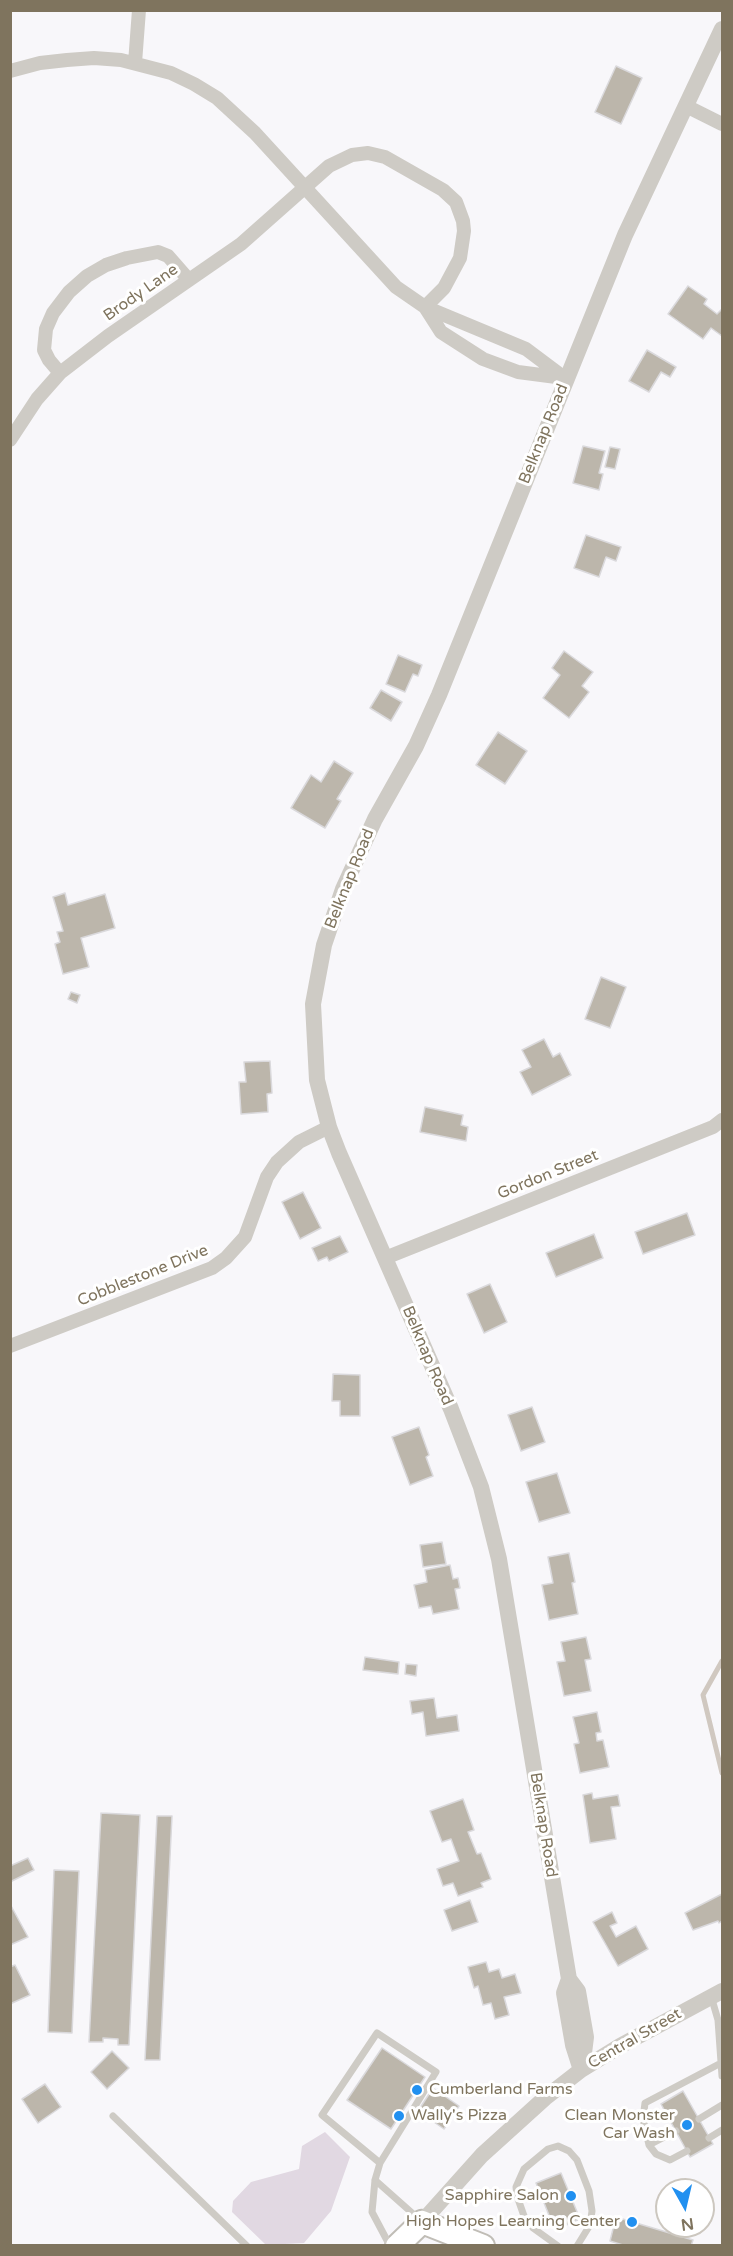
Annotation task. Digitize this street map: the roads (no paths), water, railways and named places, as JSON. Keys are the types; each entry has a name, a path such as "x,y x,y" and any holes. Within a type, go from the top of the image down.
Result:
{"main road":[{"name":"Central Street","path":"397,2246 422,2222"},
{"path":"422,2222 483,2246"}],"street":[{"path":"135,63 139,10"},
{"name":"Belknap Road","path":"581,2070 573,2045 564,1993 568,1978 499,1559 481,1487 451,1409 329,1126 317,1080 313,1004 324,945 343,889 375,819 416,746 439,695 625,235 723,29"},
{"path":"10,71 40,63 94,58 135,63 171,73 217,98 255,133 396,287 425,307 526,349 566,379"},
{"path":"686,106 723,124"},
{"name":"Brody Lane","path":"10,440 37,399 60,373 108,336 241,244 304,187 337,161 352,154 368,153 393,161 449,195 456,202 463,221 464,240 460,258 444,288 425,307"},
{"path":"60,373 44,350 46,329 53,313 69,292 87,276 106,265 158,252 168,256 189,280"},
{"path":"425,307 441,332 483,359 518,372 566,379"},
{"name":"Gordon Street","path":"385,1258 713,1127 723,1120"},
{"name":"Cobblestone Drive","path":"10,1346 212,1268 226,1258 245,1237 267,1177 277,1162 299,1142 329,1126"},
{"name":"Central Street","path":"422,2222 474,2163 514,2125 581,2070 717,1993"}],"lane":[{"path":"717,1993 723,2076"},
{"path":"380,2163 322,2115 377,2033 435,2072 380,2163 375,2180 372,2212 390,2246"},
{"path":"687,2151 670,2160 656,2154 649,2145 643,2119 645,2103 721,2062"},
{"path":"699,2119 723,2105"},
{"path":"113,2116 247,2246"},
{"path":"709,2138 723,2130"},
{"path":"649,2145 676,2131"},
{"path":"558,2246 533,2228 524,2216 516,2187 524,2169 548,2149 558,2146 569,2151 577,2160 589,2191 592,2211 590,2224 577,2246"},
{"path":"375,2180 422,2222"}],"waterway":[{"path":"722,1661 703,1695 722,1773"}],"place":[{"name":"Cumberland Farms","path":"417,2090"},
{"name":"Wally's Pizza","path":"399,2116"},
{"name":"Clean Monster Car Wash","path":"687,2125"},
{"name":"Sapphire Salon","path":"571,2196"},
{"name":"High Hopes Learning Center","path":"632,2222"}]}
